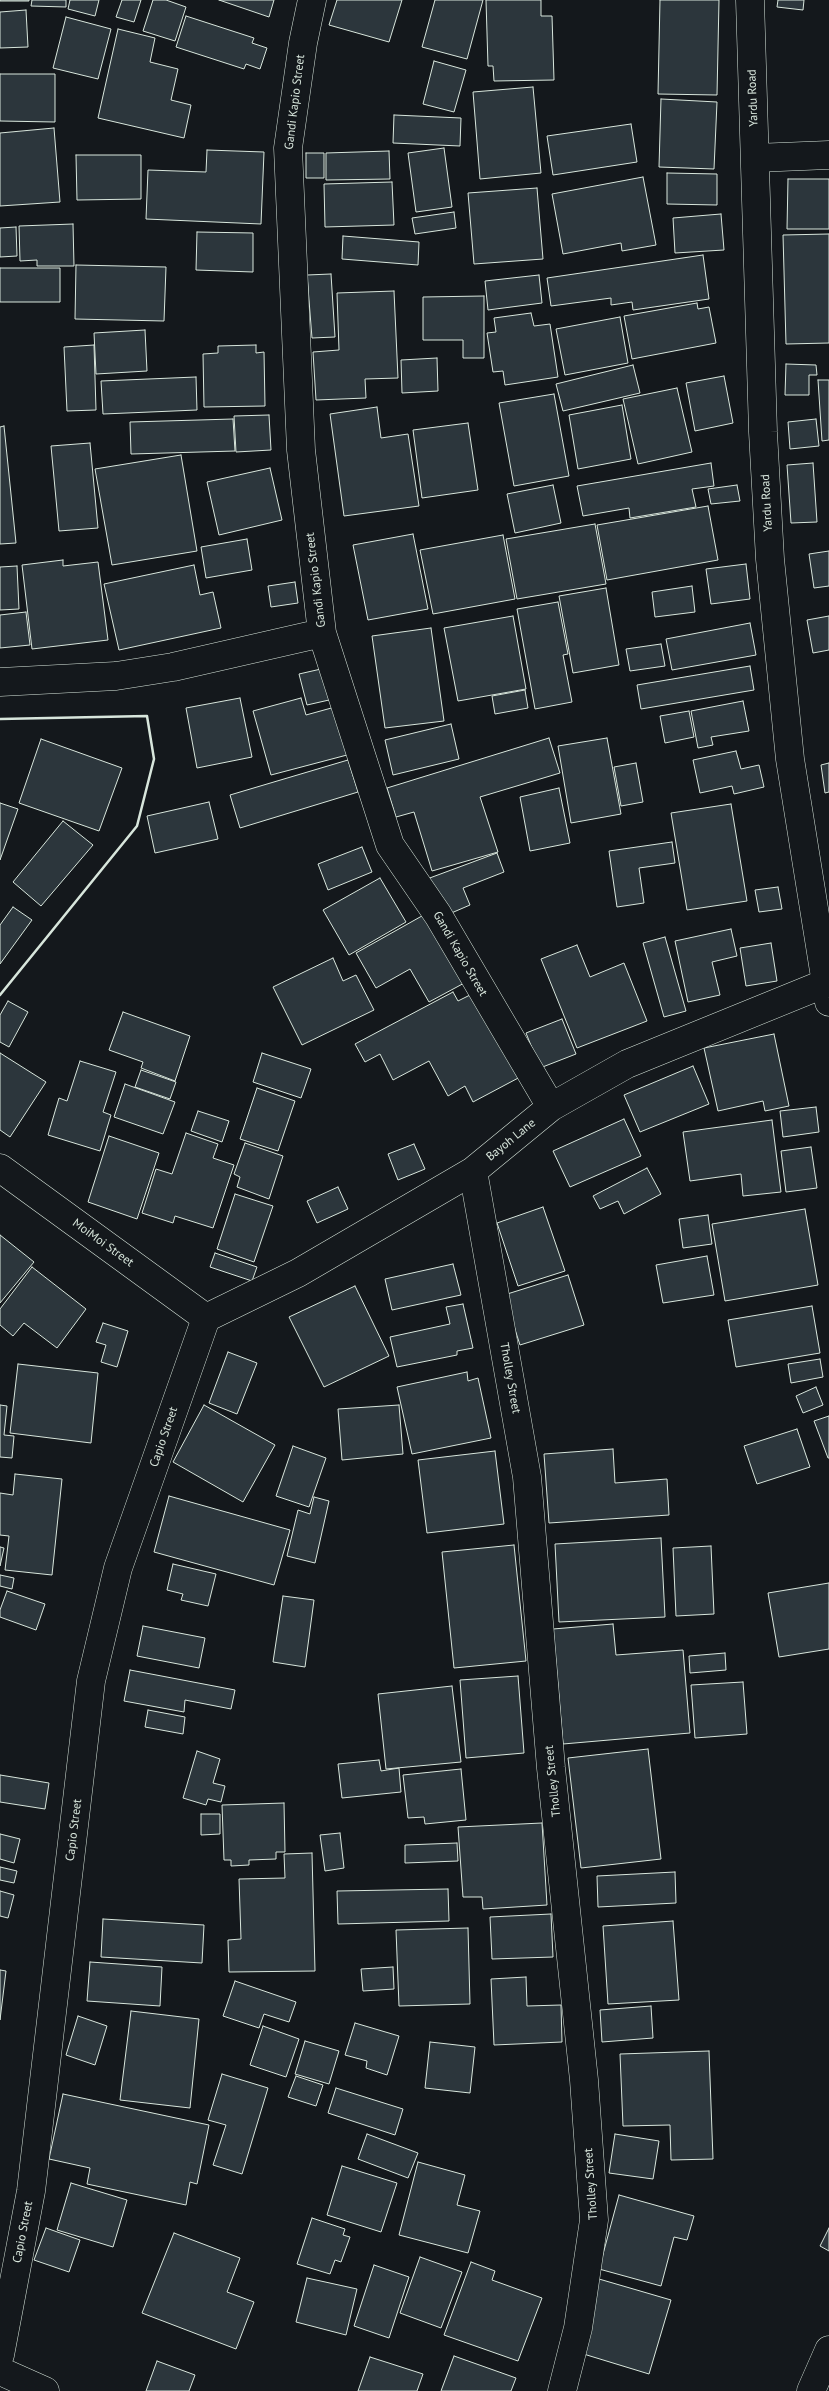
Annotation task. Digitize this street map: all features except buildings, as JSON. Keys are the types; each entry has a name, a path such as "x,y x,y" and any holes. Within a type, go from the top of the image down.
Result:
{"street":[{"name":"Gandi Kapio Street","path":"312,0 303,43 288,148 301,450 322,633 390,844 438,915 551,1107"},
{"name":"Yardu Road","path":"750,0 763,432 770,559 790,759 828,992"},
{"path":"755,158 829,155"},
{"path":"0,682 116,676 173,667 322,633"},
{"name":"Bayoh Lane","path":"206,1318 298,1273 474,1171 551,1107 626,1064 828,992"},
{"name":"MoiMoi Street","path":"0,1168 206,1318"},
{"name":"Tholley Street","path":"474,1171 527,1477 551,1768 584,2080 594,2220 578,2328 562,2391"},
{"name":"Capio Street","path":"0,2356 31,2191 92,1681 118,1568 206,1318"},
{"path":"811,2391 829,2350"},
{"path":"0,2371 45,2391"}],"wall":[{"path":"0,719 147,716 154,759 137,826 0,995"}]}
